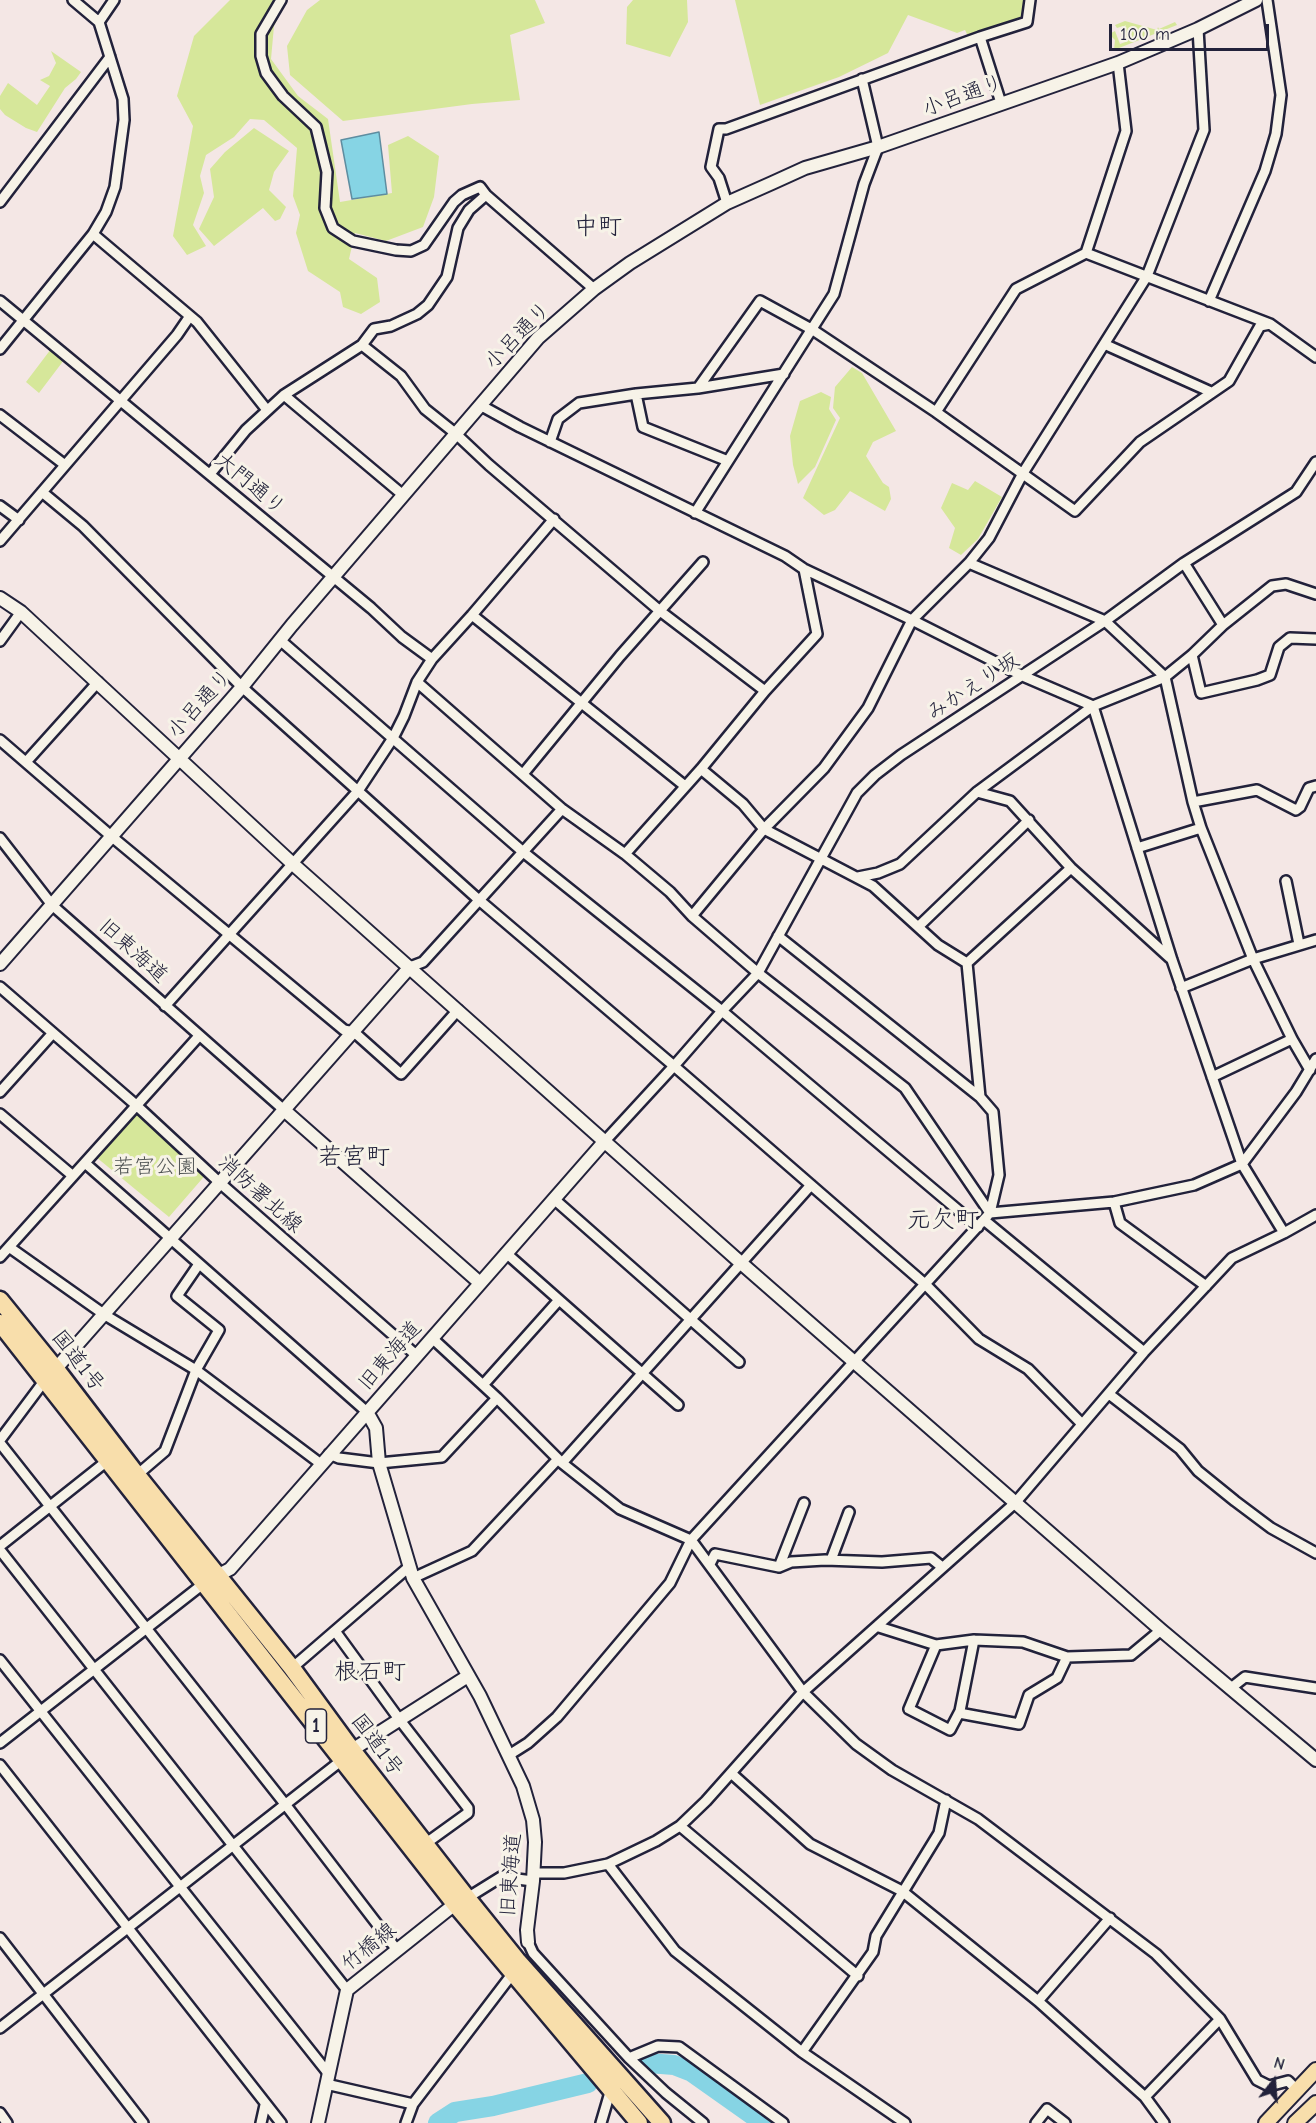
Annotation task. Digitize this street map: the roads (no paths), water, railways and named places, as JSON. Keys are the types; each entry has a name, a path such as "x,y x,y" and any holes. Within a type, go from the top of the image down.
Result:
{"highway":[{"name":"国道1号","path":"0,1300 107,1461 210,1580 292,1668 347,1755 425,1844 461,1901 517,1960 647,2120"},
{"name":"国道1号","path":"0,1323 51,1375 137,1475 210,1580 461,1901 513,1973 610,2089 647,2120"}],"main road":[{"path":"1266,2123 1316,2070"},
{"path":"1260,2123 1298,2090"},
{"path":"1295,2123 1316,2103"},
{"path":"1303,2123 1316,2108"}],"street":[{"path":"0,349 93,234 106,212 115,187 124,120 123,99 99,22 73,0"},
{"path":"99,22 114,0"},
{"path":"280,0 261,34 261,57 266,73 283,96 316,127 327,172 325,208 333,228 353,241 396,250 411,250 424,245 454,202 462,195 480,187 486,195 594,289"},
{"path":"727,203 719,178 711,167 719,129 726,129 1027,22 1030,0"},
{"name":"小呂通り","path":"0,964 242,687 455,433 538,338 594,289 630,263 727,203 805,168 878,147 1118,63 1198,29 1256,0"},
{"path":"1209,301 1265,171 1276,134 1281,95 1267,0"},
{"path":"692,916 764,829 824,768 868,708 912,620 969,563 989,538 1023,474 1146,276 1204,130 1198,29"},
{"path":"980,37 1001,104"},
{"path":"0,202 110,57"},
{"path":"936,412 1016,289 1086,253 1126,131 1118,63"},
{"path":"694,513 834,294 864,184 878,147 862,79"},
{"path":"210,474 246,430 284,395 362,345 374,329 391,326 417,314 428,305 447,277 458,228 469,210 486,195"},
{"path":"93,234 190,316 267,410"},
{"path":"1086,253 1270,324 1316,357"},
{"name":"大門通り","path":"0,301 371,608 402,638 432,659"},
{"path":"698,388 760,301 813,330 936,412 1075,511 1140,442 1229,381 1260,326 1270,324"},
{"path":"0,542 177,335 190,316"},
{"path":"1104,344 1211,392"},
{"path":"362,345 401,376 425,409 489,465 660,611 765,691"},
{"path":"550,442 558,419 579,403 636,394 698,388 784,374"},
{"path":"636,394 642,427 728,461"},
{"path":"284,395 403,495"},
{"path":"480,405 550,442 785,556 804,568 1023,676 1093,706 1181,988 1242,1164 1284,1233"},
{"path":"0,415 65,465"},
{"name":"みかえり坂","path":"604,1142 758,973 822,861 857,793 875,775 901,755 1105,621 1184,563 1296,492 1316,462"},
{"path":"42,492 83,526 242,687 479,900 674,1065 926,1285 979,1339 1028,1370 1082,1424"},
{"path":"0,506 19,520"},
{"path":"165,1006 358,791 393,738 417,682 432,659 554,519"},
{"path":"524,774 703,562"},
{"path":"969,563 1105,621 1165,677 1201,828 1253,959 1292,1039 1310,1070"},
{"path":"1184,563 1223,625"},
{"path":"625,854 817,634 804,568"},
{"path":"858,877 878,873 900,864 977,792 1093,706 1165,677 1223,625 1272,586 1286,584 1316,594"},
{"path":"0,598 21,612 294,864 741,1263 1161,1630 1316,1760"},
{"path":"0,641 21,612"},
{"path":"472,615 581,705 685,786"},
{"path":"1192,655 1201,693 1270,675 1279,647 1290,639 1316,639"},
{"path":"280,640 522,851 984,1220 1144,1352"},
{"path":"26,762 98,682"},
{"path":"417,682 561,809 625,854 670,892 692,916 758,973 905,1088 984,1220"},
{"path":"0,740 111,836 344,1030 354,1032 401,1074 458,1010"},
{"path":"700,769 743,804 764,829 873,886 938,945 967,963"},
{"path":"1193,802 1257,790 1296,810 1300,807 1309,788 1316,786"},
{"path":"977,792 1010,801 1071,868 1172,960"},
{"path":"397,1950 0,1442 51,1375 410,967 423,962 561,809"},
{"path":"919,926 1029,820"},
{"path":"1137,848 1201,828"},
{"name":"旧東海道","path":"0,838 52,905 480,1283 367,1412 376,1428 379,1463 412,1572 509,1755 523,1786 533,1820 535,1842 527,1930 528,1942 533,1953 629,2058 666,2093 704,2123"},
{"path":"967,963 1071,868"},
{"path":"1286,881 1299,944"},
{"path":"509,1755 528,1743 565,1708 670,1583 691,1540 984,1220 999,1175 993,1112 980,1097 778,936"},
{"path":"1181,988 1253,959 1316,940"},
{"path":"967,963 980,1097"},
{"name":"消防署北線","path":"0,987 416,1355"},
{"path":"0,1092 53,1033"},
{"path":"0,1257 199,1036"},
{"path":"1212,1077 1292,1039"},
{"path":"984,1220 1114,1202 1194,1185 1242,1164 1296,1092 1316,1059"},
{"path":"0,1114 73,1176"},
{"path":"480,1283 604,1142"},
{"path":"0,1743 146,1628 210,1580 230,1569 367,1412 85,1163"},
{"path":"292,1668 335,1631 412,1572 472,1551 643,1374 811,1185"},
{"path":"554,1198 739,1362"},
{"path":"1114,1202 1120,1223 1206,1286"},
{"path":"461,1901 501,1877 533,1877 608,1864 656,1841 680,1826 706,1801 803,1692 879,1627 942,1567 1015,1503 1144,1352 1232,1258 1316,1215"},
{"path":"9,1247 105,1315 196,1370 325,1459 339,1458 379,1463 442,1457 497,1398"},
{"path":"506,1253 678,1405"},
{"path":"137,1475 165,1450 196,1370 219,1330 177,1296 199,1264"},
{"path":"483,1385 559,1300"},
{"path":"432,1338 560,1461 620,1509 691,1540 803,1692 856,1744 892,1770 978,1819 1156,1954 1220,2019 1257,2080 1269,2086 1288,2081 1298,2090"},
{"path":"1109,1394 1180,1449 1198,1471 1235,1501 1271,1528 1316,1553"},
{"path":"107,1461 0,1548 347,1990"},
{"path":"779,1567 804,1503"},
{"path":"831,1560 849,1512"},
{"path":"710,1564 715,1554 779,1567 791,1562 831,1560 882,1562 931,1558 942,1567"},
{"path":"879,1627 936,1645 974,1640 1023,1642 1068,1658 1131,1655 1161,1630"},
{"path":"335,1631 468,1808 468,1813 425,1844"},
{"path":"936,1645 909,1709 950,1730 959,1713 974,1640"},
{"path":"959,1713 1019,1724 1029,1695 1057,1678 1068,1658"},
{"path":"0,1659 180,1887 327,2079 412,2104"},
{"path":"0,2028 347,1755 468,1676"},
{"path":"1231,1688 1245,1677 1316,1688"},
{"path":"0,1765 281,2123"},
{"path":"731,1773 810,1844 902,1891 1038,2001 1144,2097 1164,2123"},
{"path":"802,2052 873,1952 876,1936 939,1833 946,1800"},
{"path":"680,1826 858,1976"},
{"path":"608,1864 675,1951 802,2052 905,2123"},
{"name":"竹橋線","path":"318,2123 347,1990 461,1901"},
{"path":"1038,2001 1110,1918"},
{"path":"0,1938 143,2123"},
{"path":"406,2123 412,2104 513,1973"},
{"path":"1144,2097 1220,2019"},
{"path":"629,2058 658,2046 679,2047 783,2123"},
{"path":"601,2123 610,2089"},
{"path":"647,2120 666,2093"},
{"path":"261,2123 265,2105"},
{"path":"1036,2123 1047,2109 1065,2123"},
{"path":"0,2113 7,2123"}],"water":[{"path":"379,132 387,194 352,199 341,140"}],"waterway":[{"path":"648,2063 674,2065 692,2072 764,2123"},
{"path":"438,2123 455,2112 493,2106 588,2083"}],"district":[{"name":"中町","path":"598,227"},
{"name":"若宮町","path":"354,1157"},
{"name":"元欠町","path":"943,1220"},
{"name":"根石町","path":"370,1672"}],"park label":[{"name":"若宮公園","path":"155,1167"}]}
